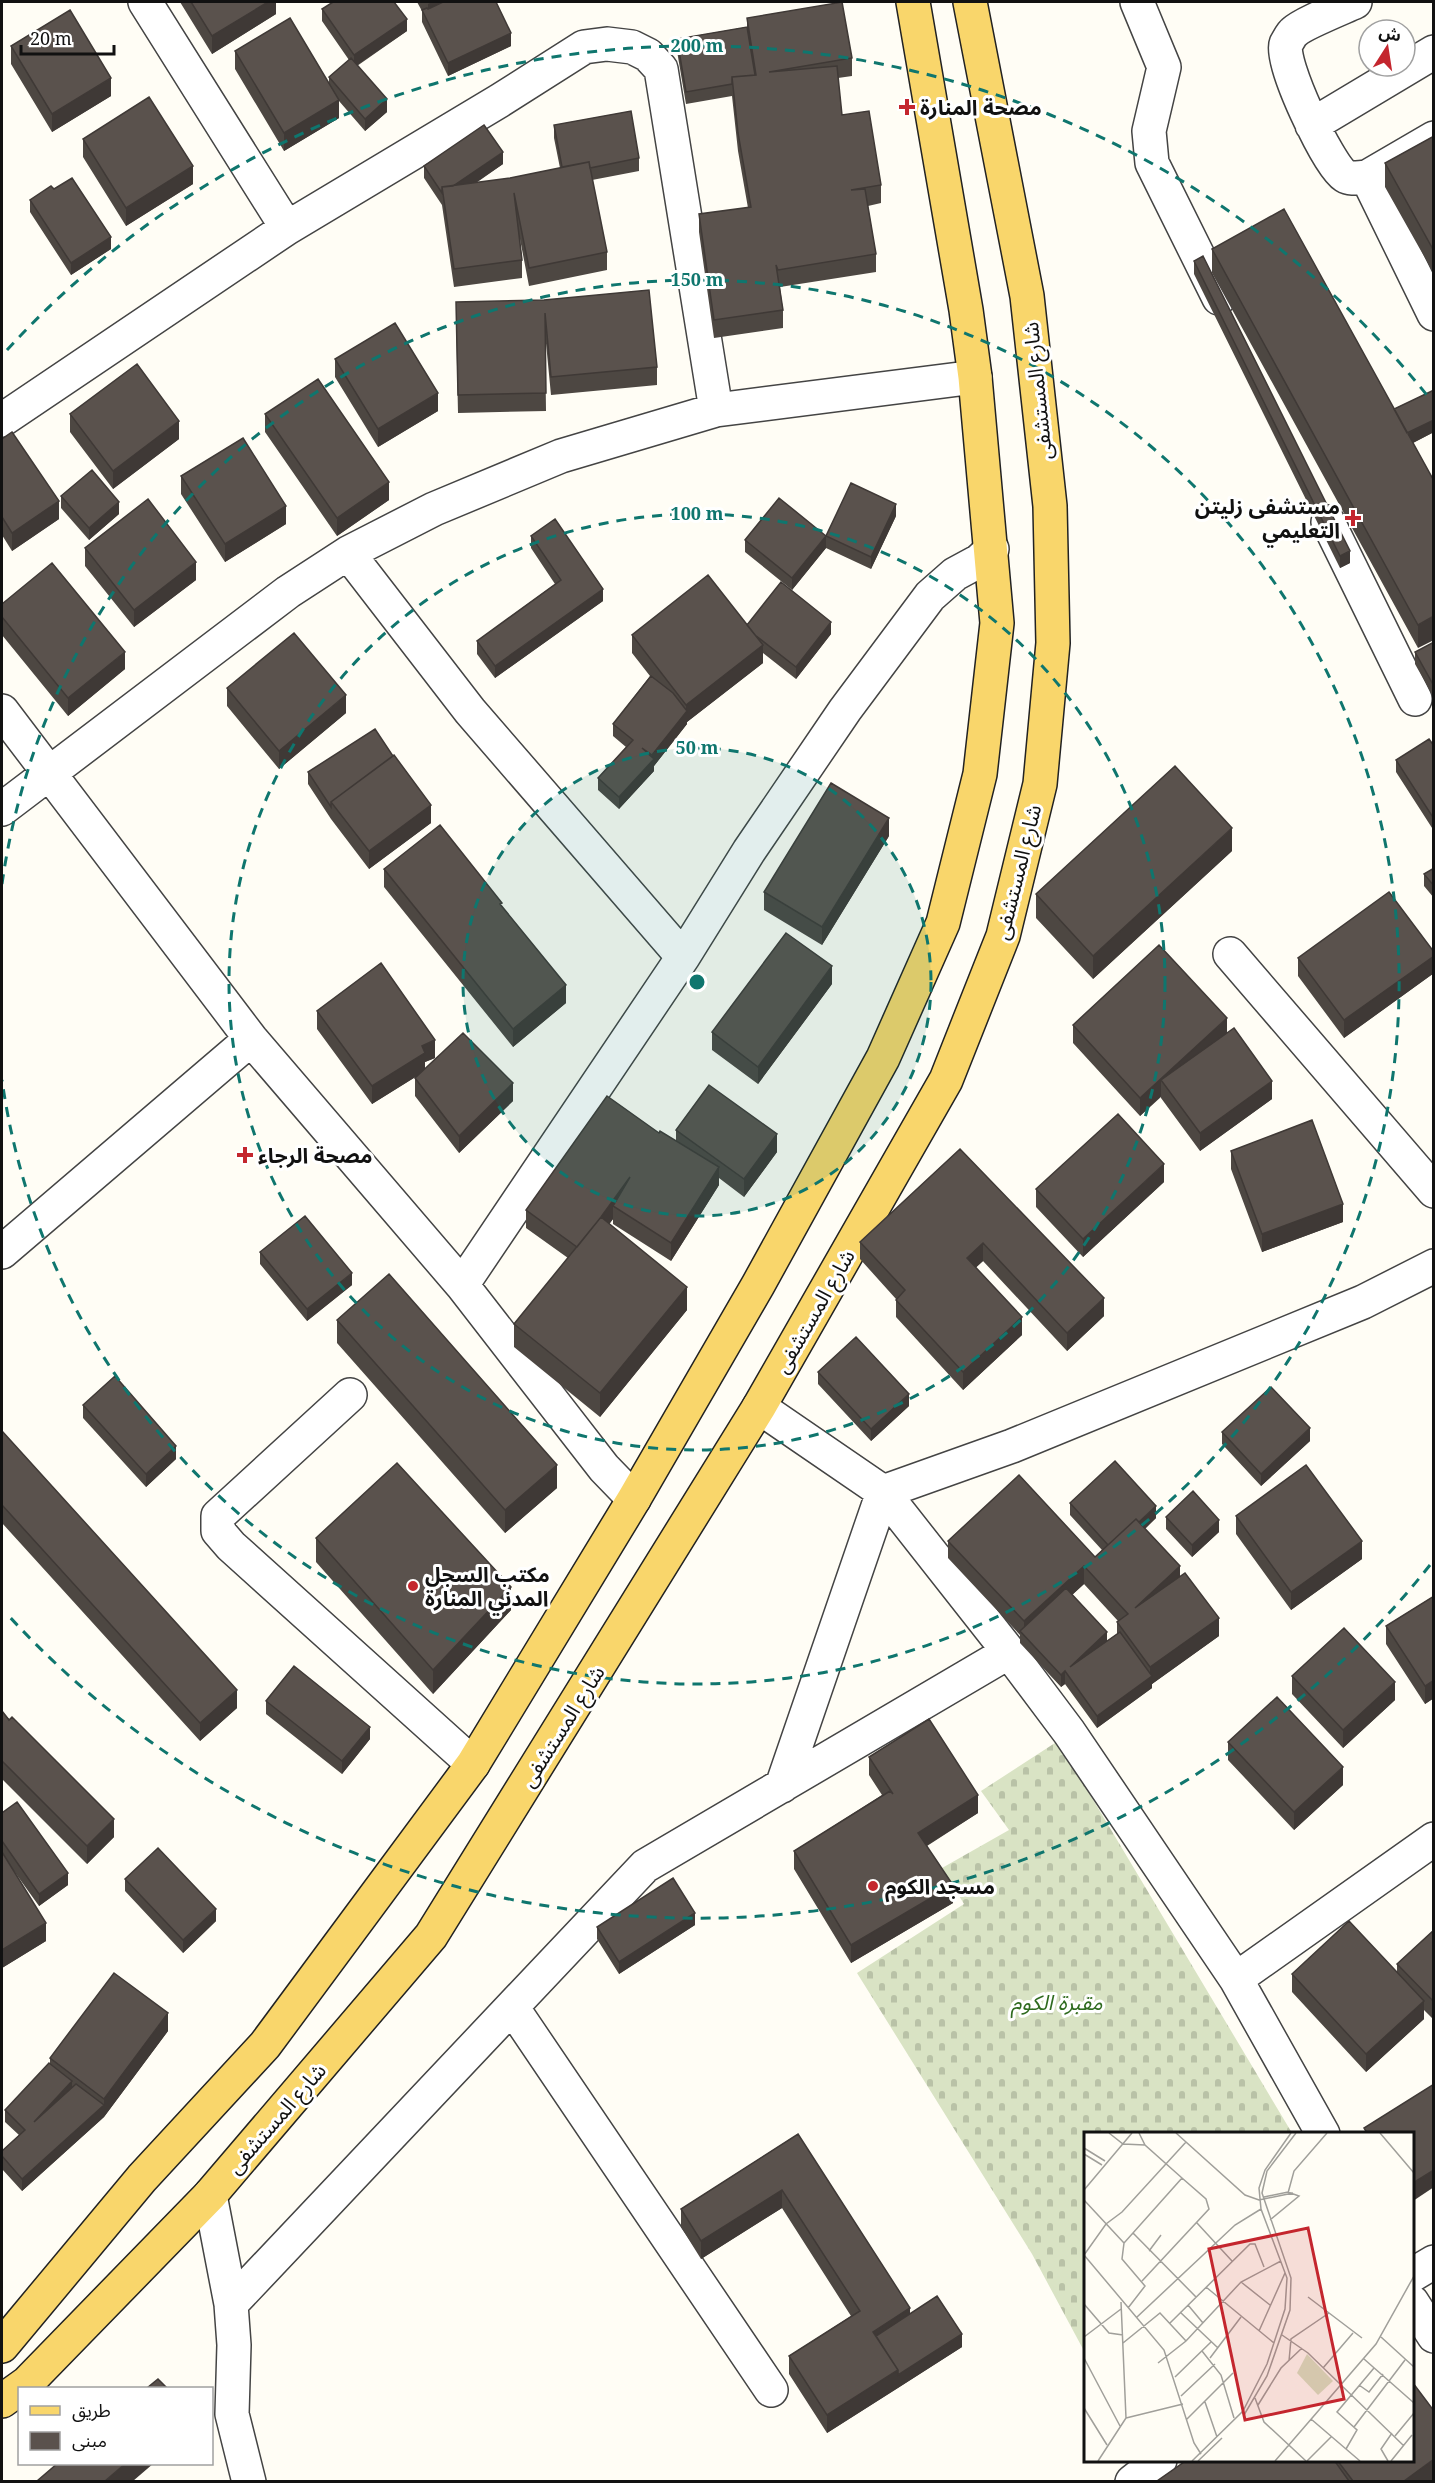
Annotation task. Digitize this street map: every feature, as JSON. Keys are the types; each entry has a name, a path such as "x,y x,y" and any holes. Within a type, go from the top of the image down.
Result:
{"main road":[{"path":"2,2346 142,2178 265,2044 473,1764 634,1499 758,1285 883,1058 944,923 980,774 997,623 975,377 966,310 913,2"},
{"name":"شارع المستشفى","path":"21,2387 210,2195 431,1936 759,1407 946,1080 1003,936 1040,784 1053,643 1050,506 1027,296 970,2"},
{"name":"شارع المستشفى","path":"2,2401 18,2389"}],"street":[{"path":"145,2 287,228"},
{"path":"1137,2 1164,66 1149,131 1152,163 1231,324"},
{"path":"1355,2 1294,32 1285,46 1286,61 1312,126 1338,169 1346,177 1367,177 1434,138"},
{"path":"2,420 287,228 499,101 584,47 607,44 632,47 648,55 661,69 716,410"},
{"path":"1312,126 1434,52"},
{"path":"1367,177 1434,314"},
{"path":"1400,247 1434,261"},
{"path":"2,809 288,592 348,553 434,509 561,456 716,410 975,377"},
{"path":"1315,495 1415,699"},
{"path":"462,1285 683,957 749,851 904,628 930,596 955,574 979,561 992,549"},
{"path":"348,553 470,711 683,957"},
{"path":"2,711 250,1039 462,1285 604,1468 634,1499"},
{"path":"1230,954 1434,1191"},
{"path":"2,1252 250,1039"},
{"path":"883,1492 1056,1428 1363,1302 1434,1266"},
{"path":"350,1395 218,1516 218,1531 240,1554 473,1764"},
{"path":"759,1407 883,1492 1009,1652 1069,1732 1236,1979 1322,2132"},
{"path":"782,1786 883,1492"},
{"path":"231,2304 645,1866 1009,1652"},
{"path":"1236,1979 1434,1839"},
{"path":"512,2007 771,2390"},
{"path":"210,2195 231,2304 234,2345 232,2414 244,2478"},
{"path":"1414,2274 1434,2262"},
{"path":"1414,2303 1434,2337"},
{"path":"1132,2481 1157,2462"}],"green space":[{"name":"مقبرة الكوم","path":"1058,1741 1291,2132 1084,2132 1083,2349 1032,2254 857,1973 964,1904 942,1868 1009,1830 981,1791"}],"building":[{"path":"191,2 268,2 212,36"},
{"path":"333,2 394,2 407,19 354,55 322,9"},
{"path":"443,2 496,2 511,33 448,63 422,10"},
{"path":"842,2 852,58 769,72 837,66 842,115 869,111 881,185 851,190 865,189 876,254 778,270 776,265 783,310 714,320 699,214 751,207 738,133 732,77 756,75 747,18"},
{"path":"70,10 111,78 52,114 11,46"},
{"path":"290,18 339,100 284,133 235,51"},
{"path":"747,27 755,75 732,77 732,84 686,92 677,39"},
{"path":"351,58 387,99 365,119 329,77"},
{"path":"149,97 193,166 126,208 83,139"},
{"path":"631,111 639,158 590,168 589,162 562,167 554,125"},
{"path":"484,125 503,152 453,186 442,187 442,193 424,166"},
{"path":"1434,136 1434,251 1385,163"},
{"path":"589,162 607,252 529,268 514,193 522,260 454,269 442,187 510,178"},
{"path":"72,178 111,237 71,263 30,200 51,186 54,189"},
{"path":"1284,209 1434,481 1434,616 1418,625 1212,249"},
{"path":"1203,256 1350,551 1340,556 1194,261"},
{"path":"649,290 657,367 551,377 545,313 546,393 458,395 456,302 544,300"},
{"path":"395,323 438,393 378,429 335,359"},
{"path":"137,364 179,421 113,471 70,414"},
{"path":"318,379 389,482 337,518 265,414"},
{"path":"1434,390 1434,420 1407,433 1394,409"},
{"path":"12,432 59,501 12,533 2,517 2,439"},
{"path":"243,438 286,506 225,544 181,476"},
{"path":"92,470 119,502 89,528 61,496"},
{"path":"851,483 896,504 871,557 826,536"},
{"path":"779,498 826,536 792,578 745,540"},
{"path":"148,499 196,562 134,610 85,548"},
{"path":"555,519 603,589 495,666 477,641 561,580 531,536"},
{"path":"52,563 125,652 68,698 2,617 2,604"},
{"path":"708,575 763,645 686,705 632,635"},
{"path":"781,582 831,622 796,667 755,635 747,625"},
{"path":"294,633 346,695 279,751 227,688"},
{"path":"1434,642 1434,686 1415,652"},
{"path":"651,676 673,693 687,711 652,755 642,748 654,759 619,797 598,778 633,740 613,724"},
{"path":"375,729 393,756 331,802 331,807 308,772"},
{"path":"1429,739 1434,746 1434,819 1396,760"},
{"path":"394,755 431,805 369,851 331,802"},
{"path":"1175,766 1232,828 1093,956 1036,894"},
{"path":"831,783 889,818 822,927 764,892"},
{"path":"440,825 566,985 513,1029 384,869"},
{"path":"1434,868 1434,886 1424,874"},
{"path":"1389,892 1434,952 1434,956 1344,1020 1298,958"},
{"path":"786,933 832,966 758,1067 712,1032"},
{"path":"1159,945 1227,1018 1140,1098 1073,1025"},
{"path":"381,963 435,1040 422,1046 425,1053 372,1086 317,1011"},
{"path":"1234,1028 1272,1081 1200,1133 1161,1080"},
{"path":"463,1033 513,1083 459,1136 415,1078"},
{"path":"709,1085 777,1134 744,1179 676,1130"},
{"path":"607,1096 659,1133 660,1131 719,1167 671,1243 613,1206 630,1177 577,1247 526,1210"},
{"path":"1118,1114 1164,1164 1083,1239 1036,1189"},
{"path":"1312,1120 1343,1204 1262,1234 1231,1151"},
{"path":"960,1149 1104,1298 1067,1333 983,1243 967,1258 1022,1317 963,1372 896,1300 905,1290 860,1242"},
{"path":"305,1216 352,1273 307,1309 260,1252"},
{"path":"601,1217 687,1287 600,1393 514,1324"},
{"path":"389,1274 557,1465 505,1510 337,1320"},
{"path":"856,1337 909,1394 871,1429 818,1372"},
{"path":"115,1376 176,1446 146,1474 83,1405"},
{"path":"1271,1387 1310,1428 1261,1474 1222,1432"},
{"path":"2,1431 237,1690 200,1723 2,1505"},
{"path":"1115,1461 1156,1506 1139,1522 1136,1519 1108,1545 1070,1503"},
{"name":"مكتب السجل المدني المنارة","path":"397,1463 511,1587 433,1670 316,1538"},
{"path":"1306,1465 1362,1541 1291,1592 1236,1516"},
{"path":"1019,1475 1095,1557 1136,1519 1180,1566 1135,1608 1185,1573 1219,1618 1150,1667 1117,1622 1128,1614 1084,1566 1024,1621 948,1541"},
{"path":"1193,1491 1219,1520 1192,1545 1166,1517"},
{"path":"1066,1588 1107,1632 1070,1667 1120,1632 1152,1676 1097,1716 1065,1671 1061,1675 1020,1631"},
{"path":"1434,1596 1434,1680 1425,1686 1386,1626"},
{"path":"1344,1628 1395,1682 1343,1730 1292,1676"},
{"path":"294,1666 370,1727 342,1761 266,1701"},
{"path":"1277,1697 1343,1767 1294,1812 1228,1742"},
{"path":"2,1711 9,1720 12,1717 114,1819 87,1846 2,1761"},
{"path":"929,1719 978,1795 918,1833 953,1885 851,1945 794,1851 890,1791 893,1794 869,1757"},
{"path":"17,1802 68,1873 39,1894 2,1841 2,1813"},
{"path":"158,1848 216,1909 183,1940 125,1879"},
{"path":"2,1852 46,1923 2,1950"},
{"path":"673,1878 695,1913 619,1962 597,1927"},
{"path":"1349,1921 1424,2001 1366,2054 1292,1974"},
{"path":"1434,1930 1434,2002 1397,1964"},
{"path":"114,1973 168,2013 104,2099 50,2058"},
{"path":"49,2063 72,2081 34,2122 76,2084 104,2105 22,2179 2,2156 2,2151 25,2130 5,2110"},
{"path":"1434,2084 1434,2170 1414,2182 1414,2132 1366,2132 1364,2128"},
{"path":"798,2134 910,2308 873,2332 898,2370 827,2415 789,2356 860,2311 782,2190 701,2241 681,2209"},
{"path":"937,2296 962,2334 898,2375 898,2370 876,2336"},
{"path":"158,2379 166,2387 148,2387"},
{"path":"1414,2384 1434,2411 1434,2459 1404,2481 1353,2481 1339,2462 1414,2462"},
{"path":"1184,2462 1335,2462 1349,2481 1157,2481"},
{"path":"56,2465 124,2465 105,2481 37,2481"}],"place":[{"name":"مصحة المنارة","path":"907,107"},
{"name":"مستشفى زليتن التعليمي","path":"1353,518"},
{"name":"مصحة الرجاء","path":"245,1155"},
{"name":"مكتب السجل المدني المنارة","path":"413,1586"},
{"name":"مسجد الكوم","path":"873,1886"}]}
